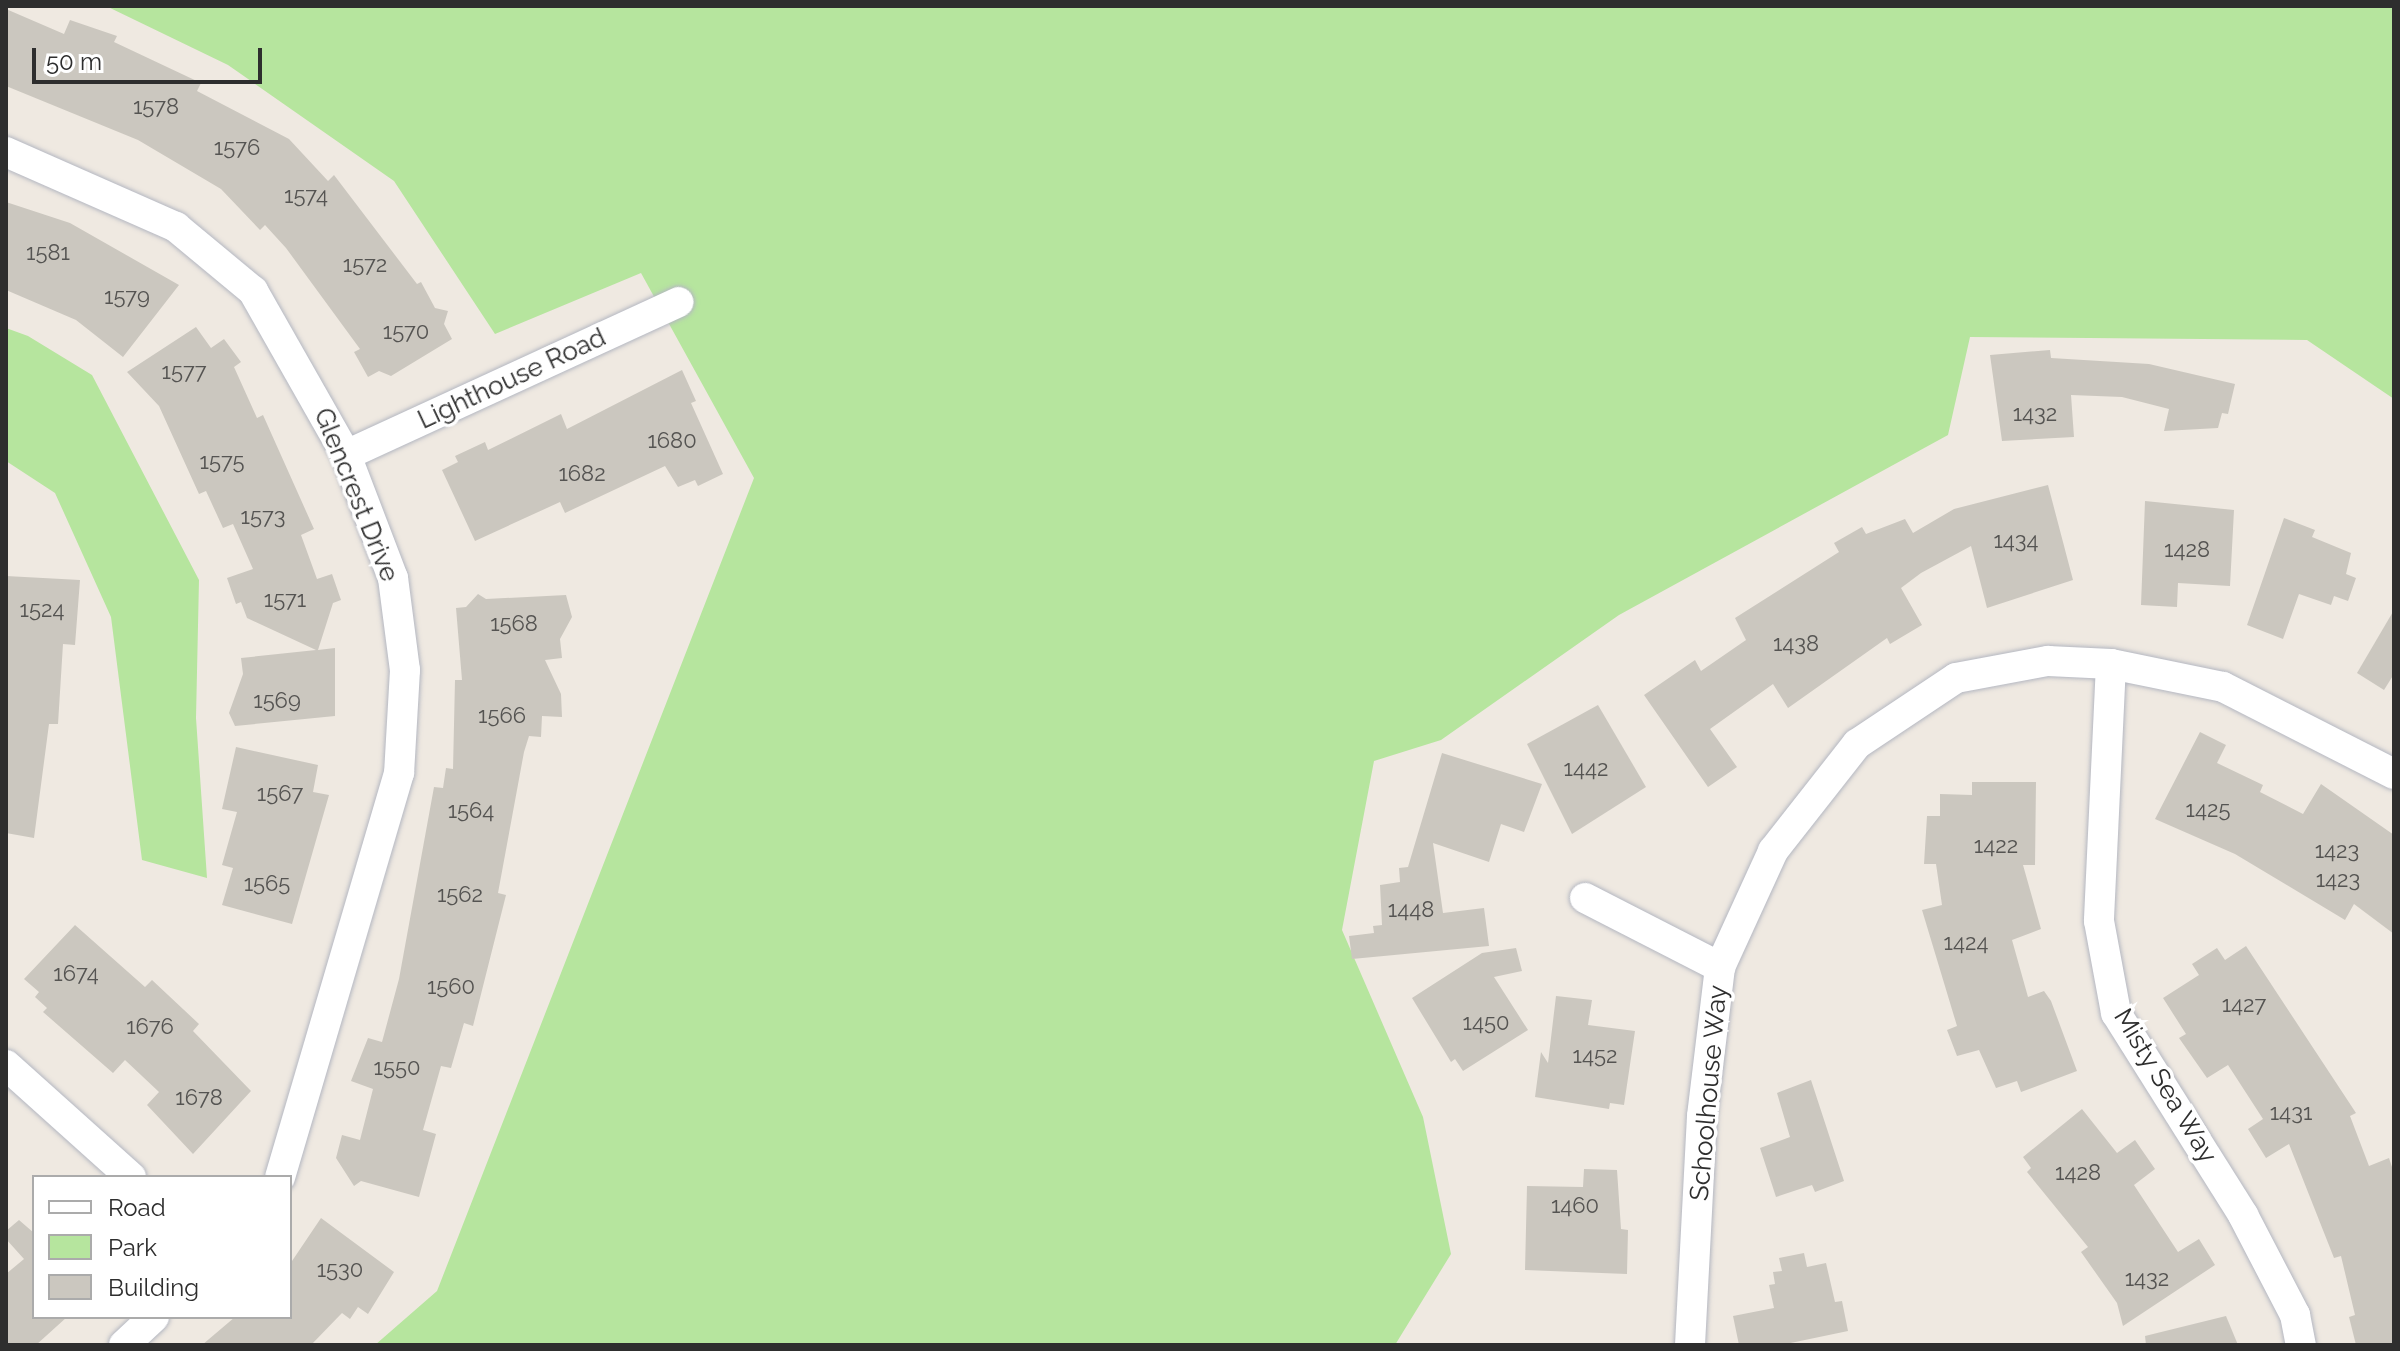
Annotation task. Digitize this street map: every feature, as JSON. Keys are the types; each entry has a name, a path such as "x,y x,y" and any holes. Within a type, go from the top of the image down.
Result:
{"street":[{"name":"Glencrest Drive","path":"6,152 176,227 253,291 346,455 393,578 405,670 399,773 281,1175"},
{"name":"Lighthouse Road","path":"346,455 678,302"},
{"name":"Schoolhouse Way","path":"1690,1345 1702,1116 1720,967 1773,851 1857,744 1956,678 2048,661 2111,664 2223,687 2394,774"},
{"name":"Misty Sea Way","path":"2111,664 2099,921 2116,1013 2243,1215 2295,1315 2301,1345"},
{"path":"1585,898 1720,967"},
{"path":"6,1065 129,1175"},
{"path":"124,1345 152,1319"}],"green space":[{"path":"106,6 2394,6 2394,399 2307,340 1970,337 1948,435 1619,615 1441,740 1374,761 1342,930 1423,1117 1451,1254 1395,1345 375,1345 437,1291 754,478 641,273 495,334 394,181 228,65"},
{"path":"6,328 28,336 92,375 199,580 196,718 207,878 142,860 111,617 55,493 6,461"}],"building":[{"path":"6,9 64,34 70,20 117,36 114,42 201,83 197,91 289,139 328,181 334,175 417,284 421,282 435,308 448,311 444,324 452,339 391,376 379,371 368,377 354,352 360,349 286,248 265,225 260,230 221,189 138,140 6,86"},
{"path":"6,202 70,223 179,285 123,357 76,320 6,290"},
{"path":"196,327 211,348 224,339 241,362 234,367 257,418 263,415 314,529 301,535 317,579 332,574 341,600 333,603 318,650 335,648 335,716 235,726 229,713 243,674 241,658 316,650 247,618 241,602 236,604 227,578 253,569 233,524 223,528 206,491 199,494 159,406 127,372"},
{"path":"2050,350 2051,358 2149,364 2235,384 2228,414 2222,413 2218,428 2164,431 2169,409 2122,397 2071,395 2074,437 2002,441 1990,355"},
{"path":"682,370 696,401 691,403 723,474 698,486 695,480 678,487 665,466 565,513 560,502 475,541 442,470 458,462 455,456 485,442 488,450 561,414 567,429"},
{"path":"2048,485 2073,580 1987,608 1971,546 1921,573 1901,588 1922,625 1890,644 1887,638 1788,708 1773,684 1710,729 1737,767 1708,787 1644,695 1695,660 1701,671 1746,640 1735,618 1839,552 1834,543 1862,527 1866,534 1905,519 1913,533 1954,509"},
{"path":"2145,501 2234,510 2230,586 2178,583 2177,607 2141,605"},
{"path":"2284,518 2315,530 2312,537 2351,553 2346,574 2356,578 2348,601 2334,596 2331,605 2299,594 2283,639 2247,625"},
{"path":"6,576 80,580 75,645 63,644 58,724 49,724 34,838 6,833"},
{"path":"478,594 486,599 566,595 572,617 560,639 562,658 545,660 561,694 562,717 542,716 541,737 529,736 524,752 498,893 506,895 473,1026 464,1023 451,1068 441,1066 423,1130 436,1134 419,1197 361,1181 354,1186 336,1158 342,1135 360,1140 373,1089 351,1081 368,1038 382,1042 399,979 434,787 443,788 446,768 453,769 455,680 462,680 456,608 466,607"},
{"path":"2394,610 2394,674 2384,690 2357,673"},
{"path":"1598,705 1646,787 1572,834 1527,744"},
{"path":"2200,732 2226,745 2217,763 2263,785 2260,792 2303,814 2321,784 2394,835 2394,934 2354,904 2345,920 2235,854 2155,819"},
{"path":"236,747 318,765 313,792 329,795 292,924 222,905 233,868 222,865 237,812 222,809"},
{"path":"1442,753 1542,784 1524,832 1501,824 1489,862 1433,843 1443,913 1484,908 1489,946 1352,959 1349,936 1374,933 1373,926 1382,925 1380,885 1400,882 1399,868 1408,867"},
{"path":"1972,782 2036,782 2035,865 2023,865 2041,929 2012,940 2028,997 2044,991 2051,1001 2077,1071 2021,1092 2017,1081 1996,1088 1979,1050 1957,1056 1947,1030 1957,1026 1922,910 1942,905 1936,864 1924,864 1927,816 1940,816 1940,794 1972,795"},
{"path":"75,925 145,987 152,980 199,1024 193,1031 251,1091 193,1154 147,1105 159,1092 125,1060 113,1073 43,1012 47,1008 35,997 39,992 24,979"},
{"path":"2246,946 2356,1113 2350,1116 2369,1166 2389,1158 2394,1173 2394,1345 2356,1345 2349,1317 2355,1315 2341,1256 2334,1258 2289,1144 2266,1158 2248,1129 2263,1119 2228,1065 2207,1078 2179,1038 2186,1034 2163,998 2199,975 2192,964 2217,948 2225,960"},
{"path":"1516,948 1522,971 1494,977 1528,1030 1463,1071 1455,1059 1451,1062 1412,998 1482,953"},
{"path":"1556,996 1592,1000 1588,1025 1635,1031 1624,1105 1610,1103 1609,1109 1535,1097 1541,1052 1548,1063"},
{"path":"1811,1080 1844,1181 1815,1192 1812,1185 1776,1197 1760,1148 1790,1137 1777,1093"},
{"path":"2082,1109 2117,1153 2135,1140 2155,1169 2134,1185 2178,1252 2199,1239 2215,1265 2123,1326 2117,1303 2081,1252 2088,1247 2027,1172 2031,1168 2023,1157"},
{"path":"1584,1169 1617,1170 1621,1229 1628,1230 1627,1274 1525,1270 1527,1186 1583,1187"},
{"path":"321,1218 394,1272 368,1314 358,1307 350,1319 342,1313 311,1345 202,1345 233,1319 292,1319 292,1261"},
{"path":"19,1220 32,1231 32,1319 65,1319 36,1345 6,1345 6,1274 24,1259 6,1239 6,1231"},
{"path":"1804,1253 1807,1267 1826,1263 1835,1302 1842,1301 1848,1331 1781,1345 1739,1345 1733,1316 1774,1308 1769,1285 1775,1284 1773,1272 1782,1271 1779,1258"},
{"path":"2226,1316 2238,1345 2146,1345 2145,1336"}]}
